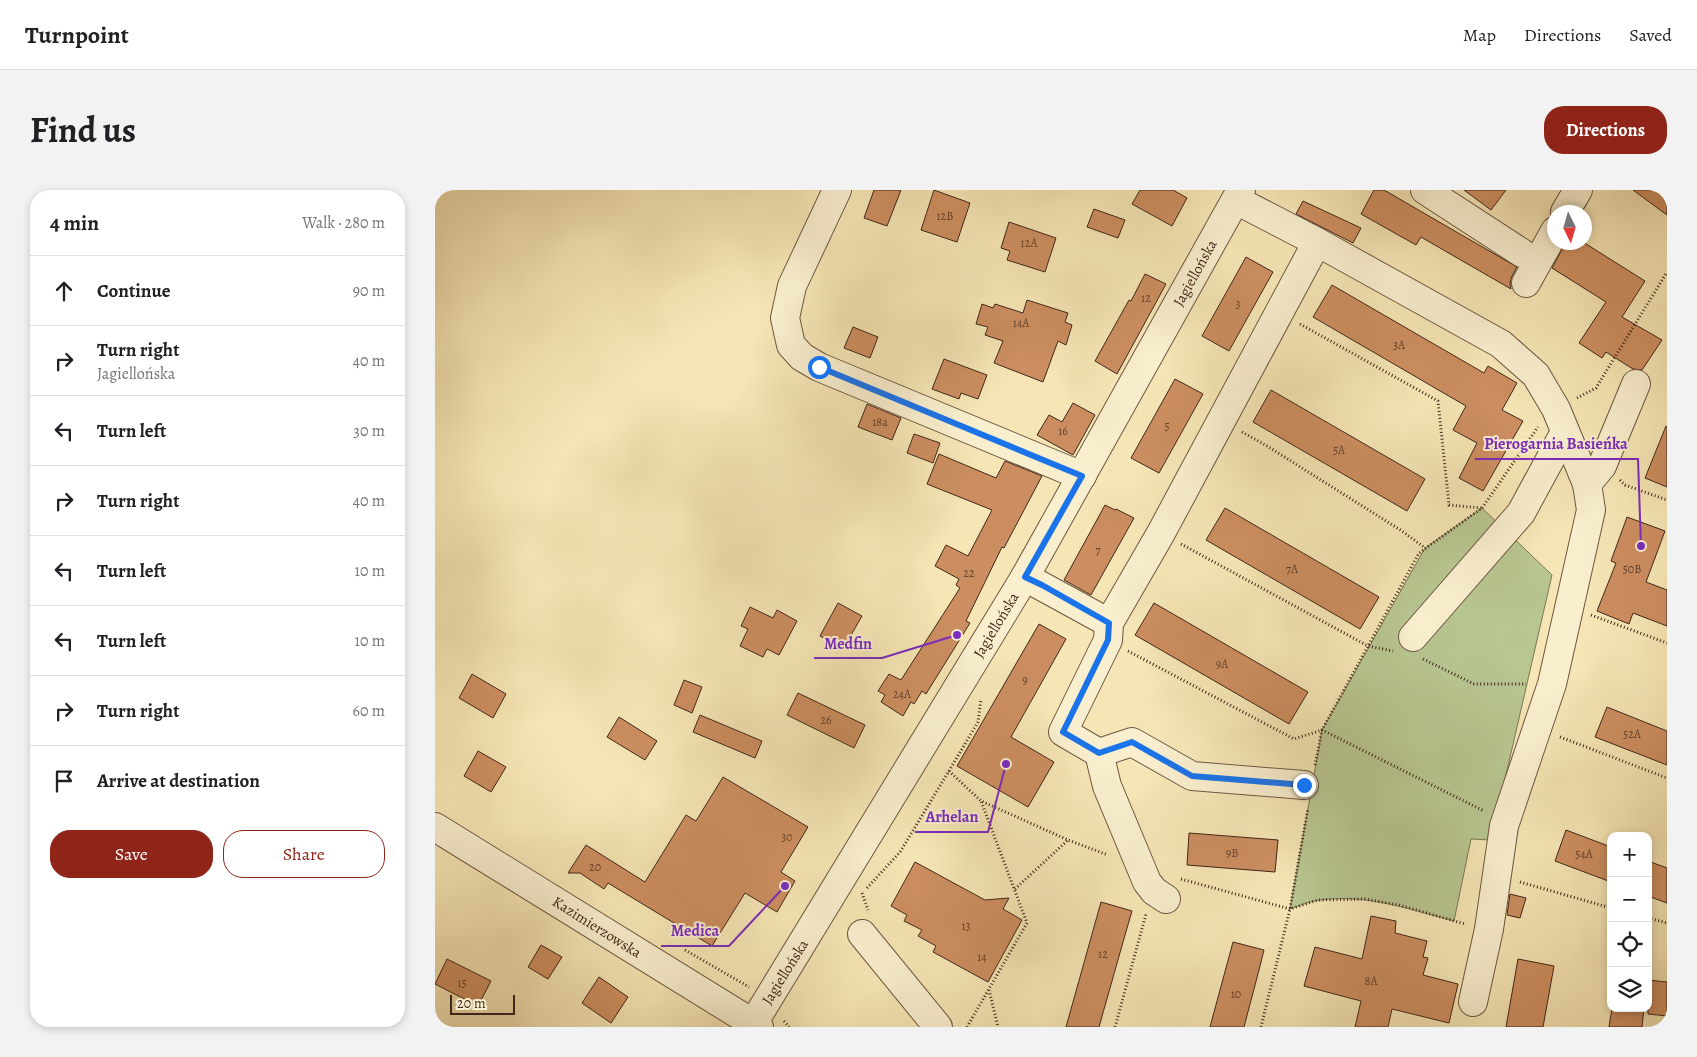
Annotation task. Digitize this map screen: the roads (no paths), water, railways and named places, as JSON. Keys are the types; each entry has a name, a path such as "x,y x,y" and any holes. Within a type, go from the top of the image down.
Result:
{"street":[{"path":"837,190 792,286 785,318 791,345 801,357 819,367 1082,476"},
{"path":"1425,190 1522,253"},
{"path":"1569,205 1578,190"},
{"path":"1239,195 1317,242 1501,344 1536,375 1556,409 1565,432 1594,475"},
{"name":"Jagiellońska","path":"755,1026 1025,577 1239,195"},
{"path":"1157,903 1154,890 1147,882 1107,786 1099,753 1063,732 1109,632 1317,242"},
{"path":"1526,283 1547,245"},
{"path":"1473,1002 1489,930 1504,826 1552,684 1591,510 1594,475 1637,384"},
{"path":"1410,648 1521,513 1565,432"},
{"path":"1025,577 1042,585 1109,632"},
{"path":"1099,753 1132,742 1192,776 1304,785"},
{"name":"Kazimierzowska","path":"435,827 755,1026"},
{"path":"862,934 938,1027"}],"place":[{"name":"Pierogarnia Basieńka","path":"1641,546"},
{"name":"Medfin","path":"957,635"},
{"name":"Arhelan","path":"1006,764"},
{"name":"Medica","path":"785,886"}]}
